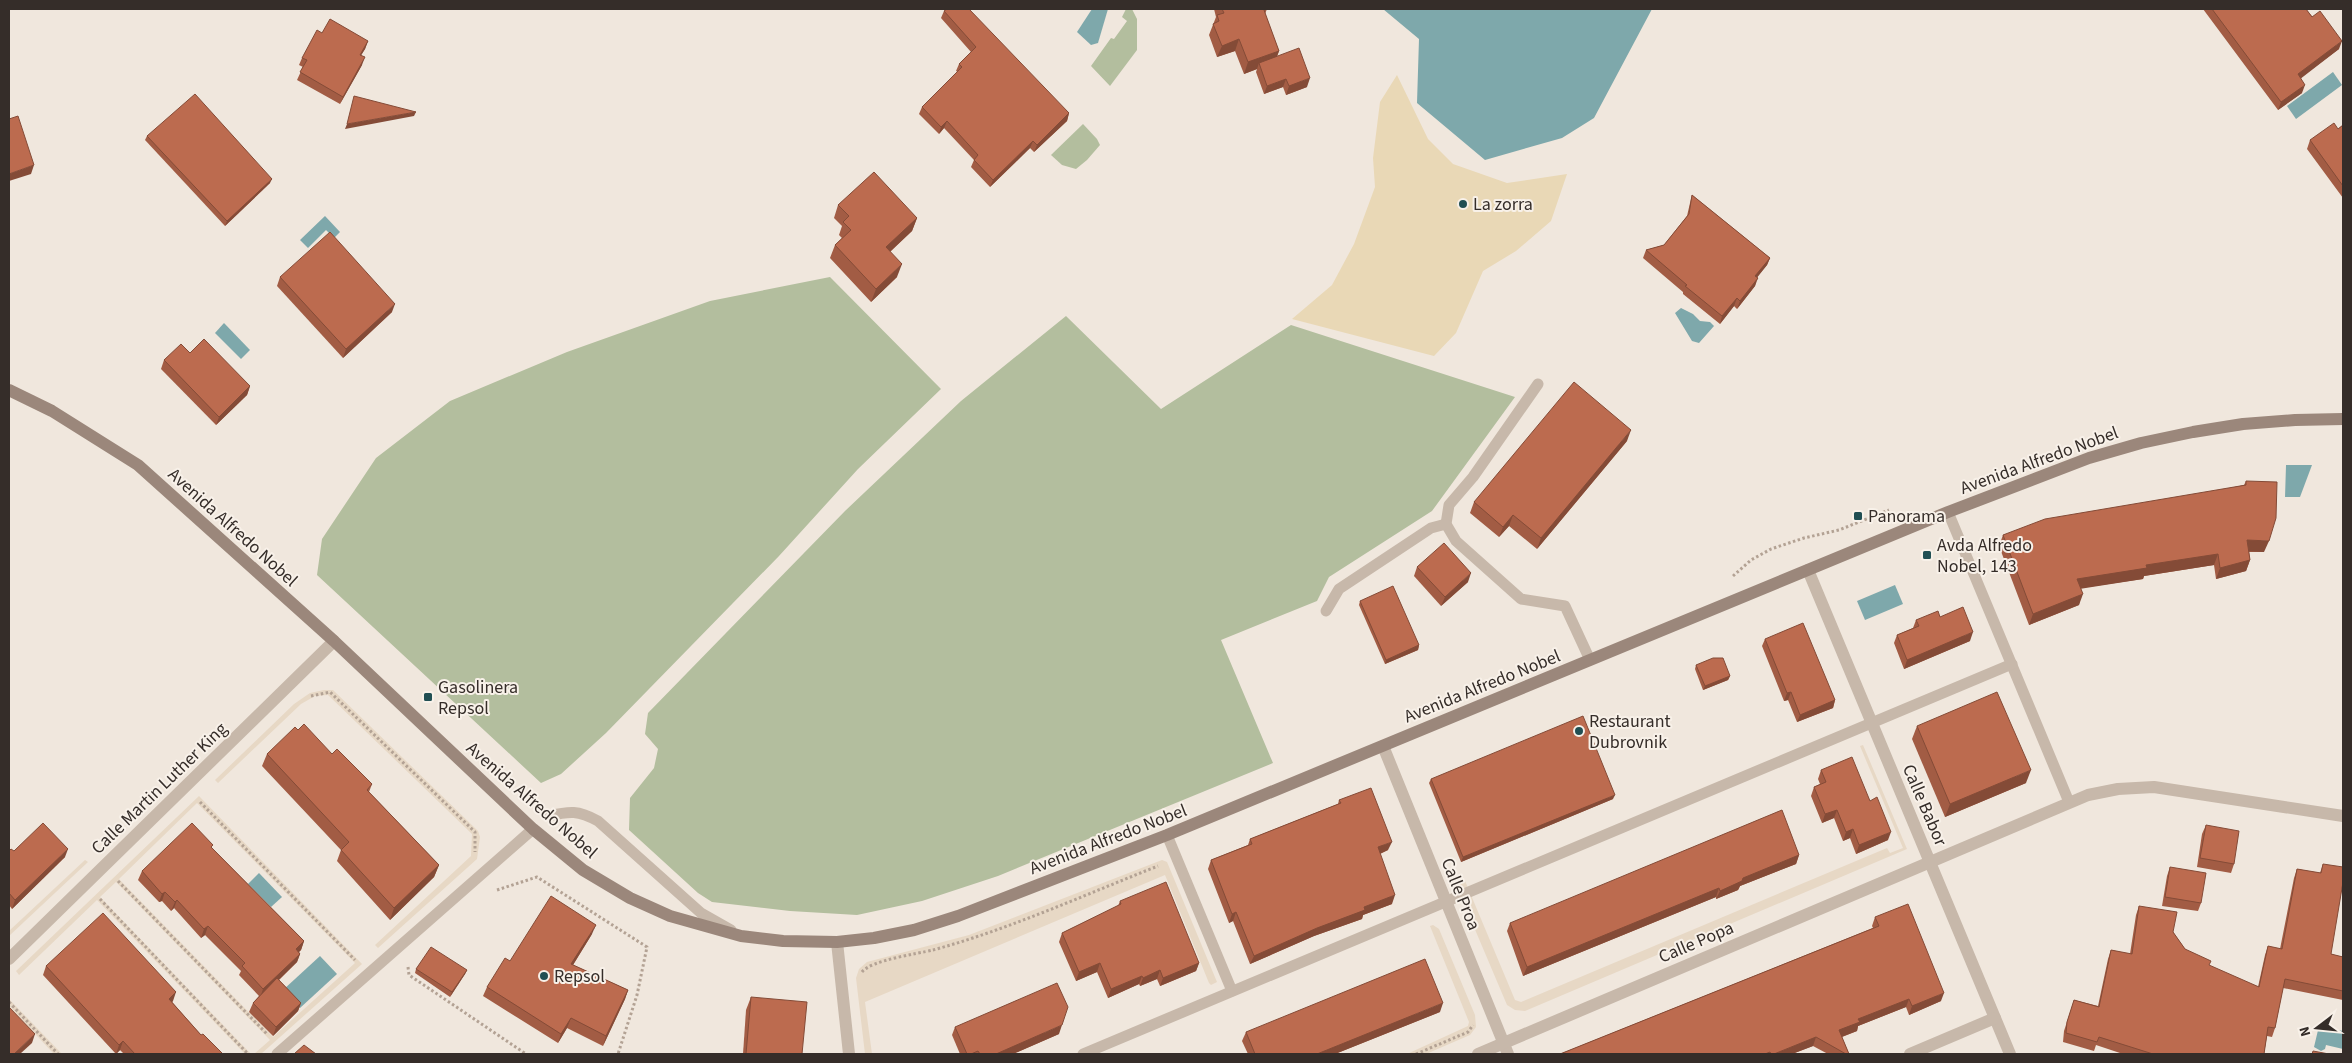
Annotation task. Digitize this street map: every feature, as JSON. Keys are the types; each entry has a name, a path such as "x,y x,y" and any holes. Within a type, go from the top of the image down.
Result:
{"main road":[{"name":"Avenida Alfredo Nobel","path":"9,390 52,411 138,465 334,641 533,829 583,870 630,898 670,916 741,936 783,941 837,942 874,938 914,930 958,916 1167,835 2049,472 2141,443 2243,424 2343,419"}],"street":[{"name":"Calle Babor","path":"1808,570 2010,1054"},
{"name":"Calle Martin Luther King","path":"9,959 334,641"},
{"name":"Calle Proa","path":"1383,746 1506,1049"},
{"name":"Calle Popa","path":"1478,1054 1506,1049 1929,862 2088,795 2118,789 2154,787 2343,816"},
{"path":"837,942 849,1054"},
{"path":"1910,1054 1994,1018"}],"lane":[{"path":"1538,384 1473,477 1449,505 1446,524 1456,541 1521,599 1565,606 1590,660"},
{"path":"1948,512 2069,802"},
{"path":"1326,611 1339,589 1431,528 1446,524"},
{"path":"1083,1054 2012,664"},
{"path":"548,816 570,811 584,813 598,821 701,913 741,936"},
{"path":"277,1054 533,829"},
{"path":"1167,835 1232,991"}],"path":[{"path":"305,698 330,692 475,832 474,857"},
{"path":"200,798 198,800 359,964 360,962"},
{"path":"860,978 865,968 872,964 970,938 1161,864 1165,866"},
{"path":"494,891 534,876 537,877 647,948 638,995 618,1054"},
{"path":"111,883 115,879 273,1040"},
{"path":"102,892 97,896 248,1054"},
{"path":"407,965 409,975 526,1054"},
{"path":"9,1002 58,1054"},
{"path":"1416,1054 1468,1032 1472,1026 1472,1021"}],"green space":[{"path":"1126,9 1132,9 1137,19 1137,50 1110,86 1091,66 1111,38 1114,39 1127,21 1122,17"},
{"path":"1083,124 1100,145 1076,169 1062,165 1051,155"},
{"path":"830,277 941,389 858,469 779,556 606,733 561,774 541,783 317,575 322,539 376,458 450,401 567,352 710,301"},
{"path":"1066,316 1161,409 1291,325 1515,397 1432,511 1329,577 1317,601 1221,640 1273,763 998,876 922,901 857,915 790,911 712,902 698,893 629,830 630,798 654,768 658,749 645,734 648,713 845,511 961,401"}],"sand":[{"name":"La zorra","path":"1397,75 1428,139 1453,164 1507,183 1567,174 1551,221 1516,251 1483,271 1456,333 1434,356 1292,319 1332,285 1354,244 1375,187 1373,158 1380,102"}],"shaded area":[{"path":"333,690 478,831 480,837 477,859 378,948 375,945 471,856 472,834 328,695 315,696 301,704 218,783 215,780 294,704 310,693"},
{"path":"1863,745 1907,849 1525,1011 1515,1010 1507,1005 1454,880 1463,876 1515,1000 1521,1002 1887,848 1890,853 1903,848 1860,746"},
{"path":"199,796 362,964 261,1054 254,1054 270,1040 116,882 100,897 251,1054 245,1054 97,900 19,975 16,971","holes":["197,803 355,963 273,1037 119,879"]},
{"path":"85,860 88,862 9,936 9,931"},
{"path":"1162,860 1167,862 1217,982 1211,985 1209,983 1165,875 865,1002 872,1054 865,1054 856,978 859,969 867,962 969,935"},
{"path":"1433,925 1439,929 1475,1015 1476,1027 1470,1035 1426,1054 1407,1054 1468,1026 1469,1022 1430,926"},
{"path":"9,999 62,1054 54,1054 9,1006"}],"water":[{"path":"1092,9 1108,9 1098,43 1091,45 1077,32"},
{"path":"1383,9 1652,9 1594,118 1562,138 1485,160 1417,103 1419,39"},
{"path":"2333,72 2342,85 2296,119 2287,106"},
{"path":"325,216 340,232 334,238 326,230 308,248 300,240"},
{"path":"1681,308 1693,314 1700,321 1710,322 1714,326 1699,343 1692,341 1675,313"},
{"path":"224,323 250,350 241,359 215,333"},
{"path":"2286,465 2312,465 2300,497 2285,497"},
{"path":"1895,585 1903,604 1865,620 1857,601"},
{"path":"259,873 282,897 271,907 248,884"},
{"path":"320,956 337,974 300,1008 283,990"},
{"path":"2319,1026 2343,1031 2343,1049 2326,1045 2325,1049 2321,1051 2314,1047"}],"building":[{"path":"947,9 969,9 1069,113 1037,145 1033,141 993,180 974,160 978,155 947,121 941,127 922,107 962,67 959,64 976,47 944,11"},
{"path":"1222,9 1265,9 1279,51 1248,62 1239,39 1222,46 1213,24 1219,21 1217,15 1224,13"},
{"path":"2212,9 2306,9 2312,17 2320,11 2342,41 2298,74 2305,85 2281,102"},
{"path":"330,19 368,41 360,55 365,57 343,97 300,72 307,60 302,58 317,30 322,33"},
{"path":"1299,48 1310,78 1289,86 1286,79 1267,86 1259,63"},
{"path":"195,94 272,179 227,221 147,136"},
{"path":"354,96 416,112 347,124"},
{"path":"18,116 34,165 9,174 9,119"},
{"path":"2334,123 2338,129 2343,125 2343,186 2310,140"},
{"path":"874,172 917,218 886,247 902,264 876,289 835,245 851,230 843,222 849,216 838,205"},
{"path":"1692,195 1770,258 1755,276 1758,278 1740,301 1737,298 1722,316 1685,286 1687,285 1646,250 1664,245 1689,214"},
{"path":"330,232 395,304 346,349 280,277"},
{"path":"204,339 250,386 219,417 164,360 181,344 190,353"},
{"path":"1574,382 1631,430 1541,538 1513,515 1503,527 1474,502"},
{"path":"2246,481 2277,482 2276,518 2269,541 2247,540 2250,560 2220,568 2218,554 2146,565 2147,568 2077,579 2083,594 2033,614 2003,535 2045,519 2246,485"},
{"path":"1444,543 1471,573 1445,597 1417,567"},
{"path":"1393,586 1419,645 1386,660 1360,601"},
{"path":"1963,607 1973,632 1907,660 1897,635 1919,626 1916,620 1938,611 1940,617"},
{"path":"1803,623 1835,700 1800,715 1791,692 1787,693 1765,639"},
{"path":"1713,658 1723,658 1730,676 1705,686 1696,665"},
{"path":"1997,692 2031,770 1950,804 1917,726"},
{"path":"1583,716 1615,795 1463,857 1431,779"},
{"path":"304,724 332,754 337,749 372,784 367,790 439,865 394,908 341,850 349,842 267,754 295,727 298,730"},
{"path":"1852,757 1870,801 1877,797 1891,832 1859,845 1853,829 1846,832 1837,810 1825,814 1814,787 1826,782 1821,770"},
{"path":"1371,788 1392,842 1378,847 1395,895 1364,907 1365,910 1317,928 1254,956 1236,912 1232,914 1211,860 1252,844 1250,839 1341,803 1339,800"},
{"path":"1782,810 1799,855 1743,878 1742,881 1720,891 1719,888 1527,967 1510,923"},
{"path":"43,823 68,849 15,900 9,893 9,851 11,849 14,851"},
{"path":"192,823 213,845 211,847 304,941 296,949 300,954 263,989 242,966 245,963 208,926 204,929 177,900 175,902 165,892 162,894 142,871"},
{"path":"2206,825 2239,831 2234,864 2200,858"},
{"path":"2323,864 2343,867 2343,882 2331,954 2343,957 2343,991 2285,979 2275,1028 2268,1027 2264,1054 2153,1054 2099,1037 2097,1042 2066,1033 2067,1022 2074,1000 2099,1007 2111,950 2132,954 2139,906 2177,912 2173,932 2185,949 2211,961 2209,965 2259,987 2268,946 2282,949 2297,869 2321,873"},
{"path":"2170,867 2206,873 2201,903 2165,897"},
{"path":"1166,882 1199,963 1163,978 1160,970 1111,989 1100,963 1079,972 1062,933 1121,904 1120,901"},
{"path":"551,896 596,925 571,964 628,990 606,1036 571,1018 561,1034 487,987 505,958 510,961"},
{"path":"1908,904 1944,993 1912,1006 1909,999 1858,1019 1860,1022 1839,1030 1849,1054 1816,1037 1774,1054 1770,1052 1765,1054 1560,1054 1879,926 1875,917"},
{"path":"103,913 176,992 169,999 201,1035 203,1034 223,1054 135,1054 123,1041 119,1045 46,966"},
{"path":"431,947 467,970 452,992 416,969"},
{"path":"1425,959 1443,1003 1317,1054 1255,1054 1246,1032"},
{"path":"277,978 301,1003 276,1027 253,1003"},
{"path":"1057,983 1068,1007 1062,1025 996,1054 980,1054 978,1051 967,1054 955,1027"},
{"path":"751,997 807,1002 802,1054 746,1054"},
{"path":"9,1007 35,1034 14,1054 9,1054"},
{"path":"304,1045 316,1054 294,1054"},
{"path":"2313,1051 2329,1054 2312,1054"}],"place":[{"name":"La zorra","path":"1463,204"},
{"name":"Panorama","path":"1858,516"},
{"name":"Avda Alfredo Nobel, 143","path":"1927,555"},
{"name":"Gasolinera Repsol","path":"428,697"},
{"name":"Restaurant Dubrovnik","path":"1579,731"},
{"name":"Repsol","path":"544,976"}]}
